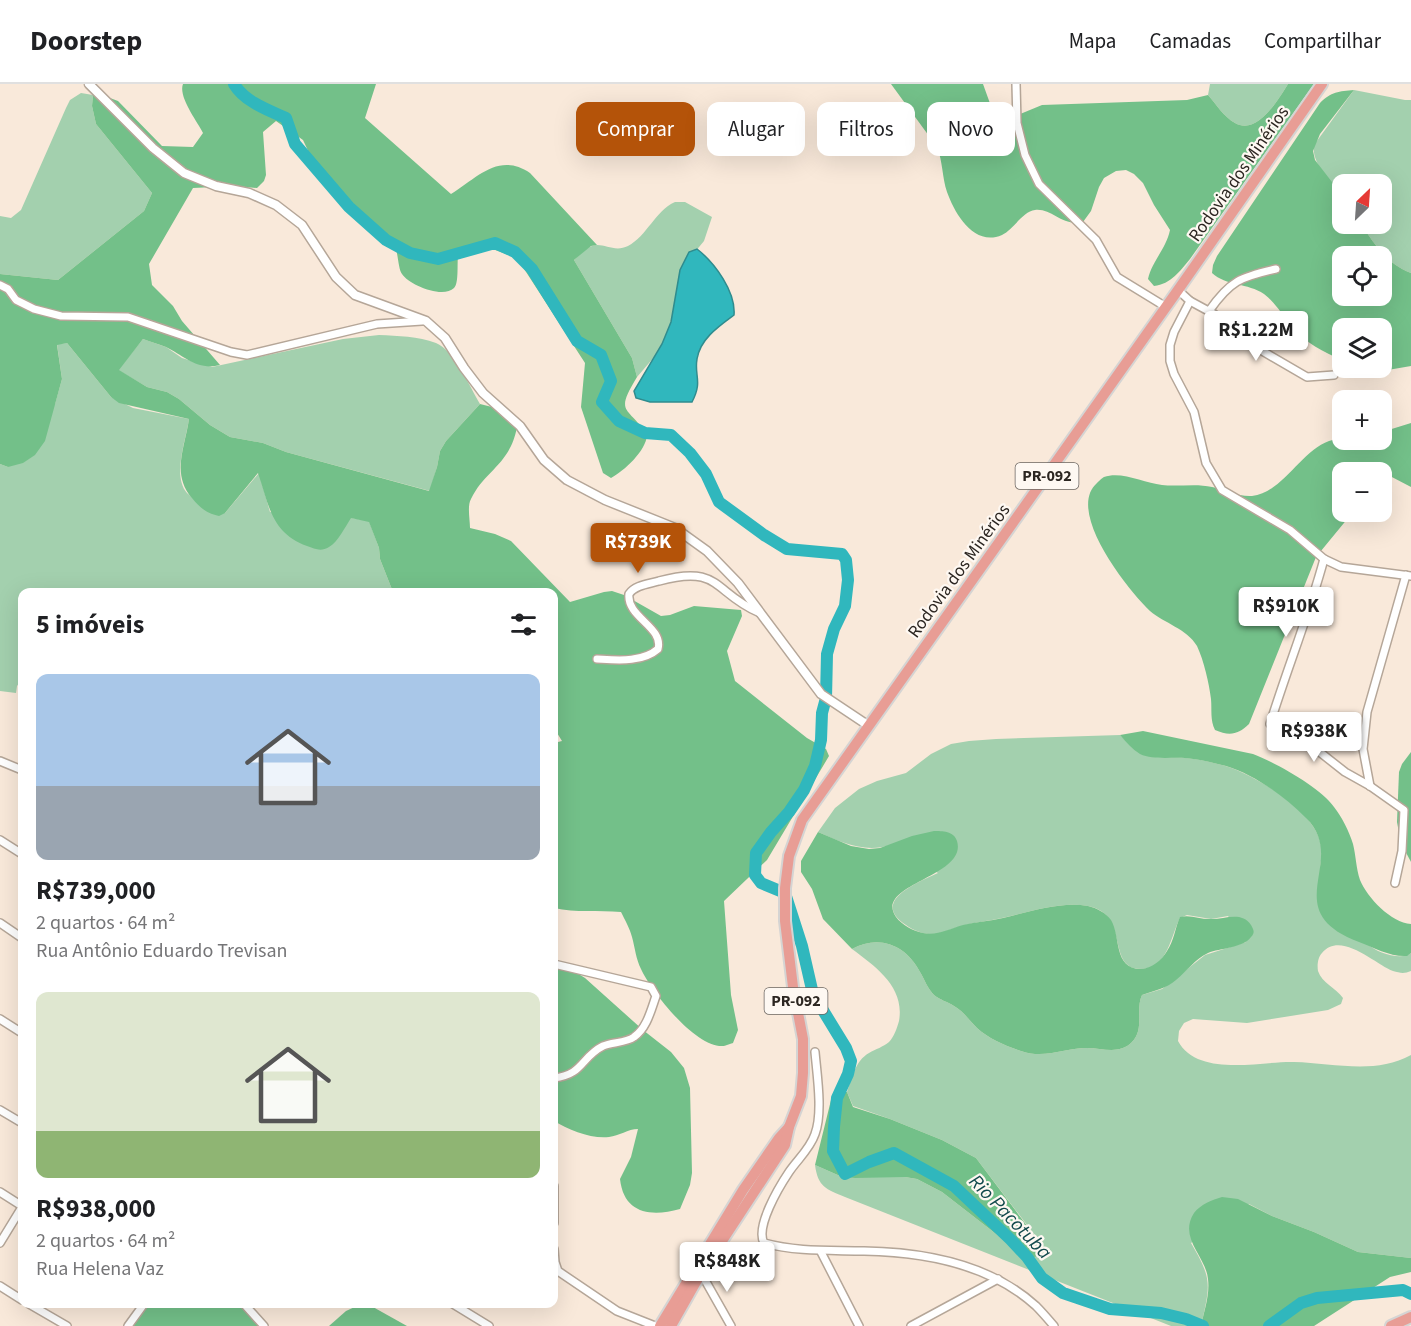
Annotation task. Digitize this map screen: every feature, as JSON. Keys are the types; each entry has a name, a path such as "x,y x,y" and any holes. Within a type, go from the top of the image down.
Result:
{"main road":[{"name":"Rodovia dos Minérios","path":"671,1326 701,1273 785,1144 801,1096 803,1039 793,987 785,921 785,888 789,856 802,820 1322,84"},
{"name":"Rodovia dos Minérios","path":"660,1326 743,1190 778,1138 789,1127"},
{"path":"1391,1326 1411,1317"}],"street":[{"path":"89,84 153,148 184,173 216,186 249,193 276,205 302,225 336,277 355,295 426,321 445,338 483,393 520,426 544,460 567,480 605,500 675,528 707,551 738,583 821,694 869,726"},
{"path":"1016,84 1017,123 1025,155 1039,184 1096,240 1117,277 1166,307"},
{"path":"1209,311 1219,295 1237,280 1276,269"},
{"path":"0,285 8,289 16,300 34,309 61,316 128,317 231,352 247,355 377,324 426,321"},
{"path":"1178,290 1190,301 1209,311 1264,352 1307,377 1332,375"},
{"path":"1190,301 1174,332 1170,345 1170,361 1174,374 1194,412 1206,463 1222,490 1290,530 1324,559 1341,567 1409,576 1367,712 1363,749 1370,786"},
{"path":"1324,559 1312,603 1289,663 1270,724 1275,729 1312,746 1345,772 1404,810 1402,851 1395,883"},
{"path":"597,659 633,659 658,649 659,643 656,635 630,605 629,594 638,587 672,578 702,576 760,613"},
{"path":"0,761 18,768"},
{"path":"0,771 10,765"},
{"path":"0,840 18,851"},
{"path":"0,924 18,935"},
{"path":"558,965 651,987 656,996 645,1025 633,1038 604,1045 577,1070 566,1077 558,1078"},
{"path":"0,1019 18,1030"},
{"path":"815,1052 819,1088 815,1135 788,1173 772,1202 762,1225 760,1237 764,1243 821,1252 897,1252 942,1260 998,1280 1036,1306 1054,1326"},
{"path":"0,1110 18,1121"},
{"path":"0,1192 18,1204"},
{"path":"0,1243 18,1214"},
{"path":"821,1252 859,1326"},
{"path":"558,1271 617,1311 655,1326"},
{"path":"701,1273 731,1326"},
{"path":"911,1326 998,1280"},
{"path":"0,1286 18,1297"},
{"path":"36,1308 67,1326"},
{"path":"128,1326 141,1308"},
{"path":"248,1308 264,1326"},
{"path":"460,1308 489,1326"}],"green space":[{"path":"183,84 376,84 365,118 451,194 489,169 508,165 519,167 530,173 597,245 591,246 574,260 632,358 637,377 625,404 626,409 647,435 639,454 628,466 611,478 603,473 581,407 585,363 517,258 479,244 458,256 457,282 454,288 442,292 419,286 401,272 394,242 331,189 319,174 303,140 276,121 263,132 266,175 264,181 257,188 235,186 193,188 149,264 152,285 173,306 182,321 220,365 198,364 166,347 143,339 119,370 147,387 167,392 179,399 210,425 230,437 263,443 286,452 429,491 440,451 446,441 480,404 504,410 517,427 514,440 503,459 483,481 471,499 470,528 495,534 511,541 556,588 391,588 369,522 351,518 338,538 326,549 307,546 286,534 279,526 269,507 258,473 225,513 219,516 207,512 192,498 182,479 181,460 189,419 119,403 111,397 67,343 57,345 62,379 45,441 35,455 23,463 8,467 0,464 0,274 58,280 144,211 152,193 96,124 92,106 93,95 102,95 118,101 162,146 193,147 203,133 189,109 182,89"},
{"path":"891,84 983,84 989,102 927,102 927,133 915,117 915,102 904,102"},
{"path":"1210,84 1288,84 1279,99 1259,121 1243,126 1227,117 1208,95"},
{"path":"1288,84 1314,84 1190,259 1170,280 1160,285 1154,286 1148,279 1170,230 1143,183 1134,174 1126,170 1116,171 1104,178 1091,211 1083,222 1069,222 1047,212 1035,210 1026,213 1002,235 992,238 974,232 955,210 945,186 939,156 1015,156 1015,116 1042,105 1187,100 1208,95 1227,117 1243,126 1259,121 1279,99"},
{"path":"1354,90 1411,100 1411,273 1392,262 1392,246 1376,246 1368,234 1392,234 1392,174 1332,174 1332,183 1316,159 1314,145"},
{"path":"1354,90 1320,134 1313,151 1315,160 1332,182 1332,234 1368,234 1376,246 1332,246 1332,306 1392,306 1392,262 1411,273 1411,366 1392,369 1392,318 1332,318 1332,355 1303,338 1264,294 1224,280 1212,273 1217,256 1320,103 1332,94"},
{"path":"81,93 93,95 92,106 96,124 152,193 144,211 58,280 0,274 0,216 11,218 21,210 70,100"},
{"path":"675,202 685,202 712,217 704,241 690,258 675,314 664,340 655,356 637,377 632,358 574,260 592,246 623,248 635,242 662,211"},
{"path":"379,335 422,339 443,347 461,370 480,404 446,441 440,451 430,491 286,452 263,443 230,437 210,425 179,399 167,392 147,387 118,370 143,339 166,347 182,358 212,367 343,339"},
{"path":"67,343 111,397 133,408 189,419 180,468 183,486 190,496 225,513 259,473 270,512 369,521 391,588 18,588 18,685 16,693 0,691 0,464 8,467 55,404 62,379 57,344"},
{"path":"1411,423 1411,487 1392,477 1392,462 1332,462 1332,522 1345,522 1316,557 1249,724 1233,733 1215,730 1208,679 1197,646 1187,635 1150,611 1115,569 1094,530 1089,512 1089,496 1104,477 1118,475 1155,484 1206,486 1252,496 1273,488 1309,453 1329,441 1332,440 1332,450 1392,450 1392,429"},
{"path":"558,590 570,602 612,591 624,595 661,616 694,606 741,610 742,616 727,651 735,681 807,738 826,749 829,756 767,860 724,901 731,995 738,1030 733,1043 724,1046 701,1038 688,1029 664,1004 641,969 631,934 621,912 558,908 558,742 562,741 558,734"},
{"path":"1143,731 1253,754 1285,769 1319,792 1334,807 1347,829 1363,887 1388,914 1403,923 1411,924 1411,953 1407,956 1395,955 1359,942 1334,929 1321,915 1317,900 1321,851 1317,834 1306,818 1288,802 1269,787 1237,770 1195,759 1145,756 1134,750 1120,735"},
{"path":"1120,735 1143,754 1195,759 1222,765 1249,776 1279,794 1306,817 1315,829 1322,855 1320,869 1368,944 1389,955 1402,956 1411,953 1411,971 1402,973 1386,968 1348,947 1339,945 1330,947 1320,957 1318,971 1343,998 1341,1004 1328,1010 1247,1023 1193,1019 1184,1023 1179,1031 1178,1041 1187,1052 1200,1060 1231,1065 1294,1062 1368,1066 1383,1065 1411,1055 1411,1258 1358,1252 1249,1204 1191,1243 1203,1266 1208,1283 1201,1326 1171,1326 838,1194 824,1186 818,1178 815,1165 840,1176 917,1179 942,1192 1018,1251 1042,1255 1043,1246 976,1158 942,1140 853,1106 847,1092 855,1070 864,1056 891,1040 899,1021 900,1009 898,998 887,979 852,949 872,942 891,945 899,949 914,963 934,995 957,1008 982,1032 1009,1047 1037,1054 1084,1048 1115,1050 1127,1046 1136,1037 1138,1031 1142,995 1162,989 1205,955 1246,942 1228,916 1211,919 1187,915 1180,918 1167,950 1158,963 1142,969 1131,967 1124,961 1109,919 1101,911 1077,905 1045,908 936,934 916,931 896,916 893,908 895,900 910,887 938,873 891,845 863,847 845,843 818,832 835,808 859,789 906,773 931,754 951,744 996,739"},
{"path":"1411,752 1411,862 1401,843 1397,822 1399,772"},
{"path":"934,831 953,835 957,841 957,853 949,863 897,896 892,906 898,920 919,932 938,933 963,925 1056,906 1088,906 1101,911 1111,920 1119,951 1126,964 1142,969 1153,965 1165,954 1180,917 1243,918 1251,925 1253,934 1243,943 1203,956 1172,983 1142,995 1138,1031 1136,1037 1127,1046 1115,1050 1084,1048 1045,1054 1021,1051 987,1036 957,1008 934,995 914,963 899,949 891,945 872,942 852,949 823,919 812,889 801,872 801,861 818,832 851,846 869,849 880,848 912,836"},
{"path":"558,964 585,978 671,1052 684,1068 690,1088 692,1173 690,1185 680,1209 659,1213 649,1212 633,1206 627,1200 620,1179 631,1157 638,1129 602,1137 573,1131 558,1123"},
{"path":"839,1092 847,1092 853,1107 942,1140 976,1158 1043,1247 1042,1255 1034,1257 1018,1251 942,1192 917,1179 840,1176 815,1165 832,1096"},
{"path":"1222,1197 1238,1199 1272,1216 1358,1252 1411,1258 1411,1272 1390,1277 1314,1326 1201,1326 1208,1279 1191,1239 1190,1222 1200,1207"},
{"path":"143,1308 246,1308 268,1326 132,1326"},
{"path":"352,1308 375,1308 407,1326 329,1326"}],"water":[{"path":"697,249 711,262 723,279 732,297 734,315 711,334 702,345 697,359 698,384 692,402 650,402 636,398 634,391 662,344 671,322 680,270 689,252"}],"waterway":[{"name":"Rio Pacotuba","path":"234,84 251,101 286,118 295,144 349,207 386,240 410,253 438,259 495,243 515,252 532,269 577,341 601,355 611,381 602,402 619,421 645,433 671,435 690,453 706,474 719,502 787,549 842,554 846,560 848,580 845,606 834,629 827,654 826,698 815,766 804,790 756,853 755,875 761,883 785,893 802,946 813,994 846,1048 851,1061 837,1098 833,1151 845,1174 894,1153 954,1186 1010,1239 1042,1278 1063,1293 1110,1309 1161,1313 1203,1326"},
{"name":"Rio Pacotuba","path":"1269,1326 1301,1303 1317,1298 1403,1290 1411,1294"}]}
